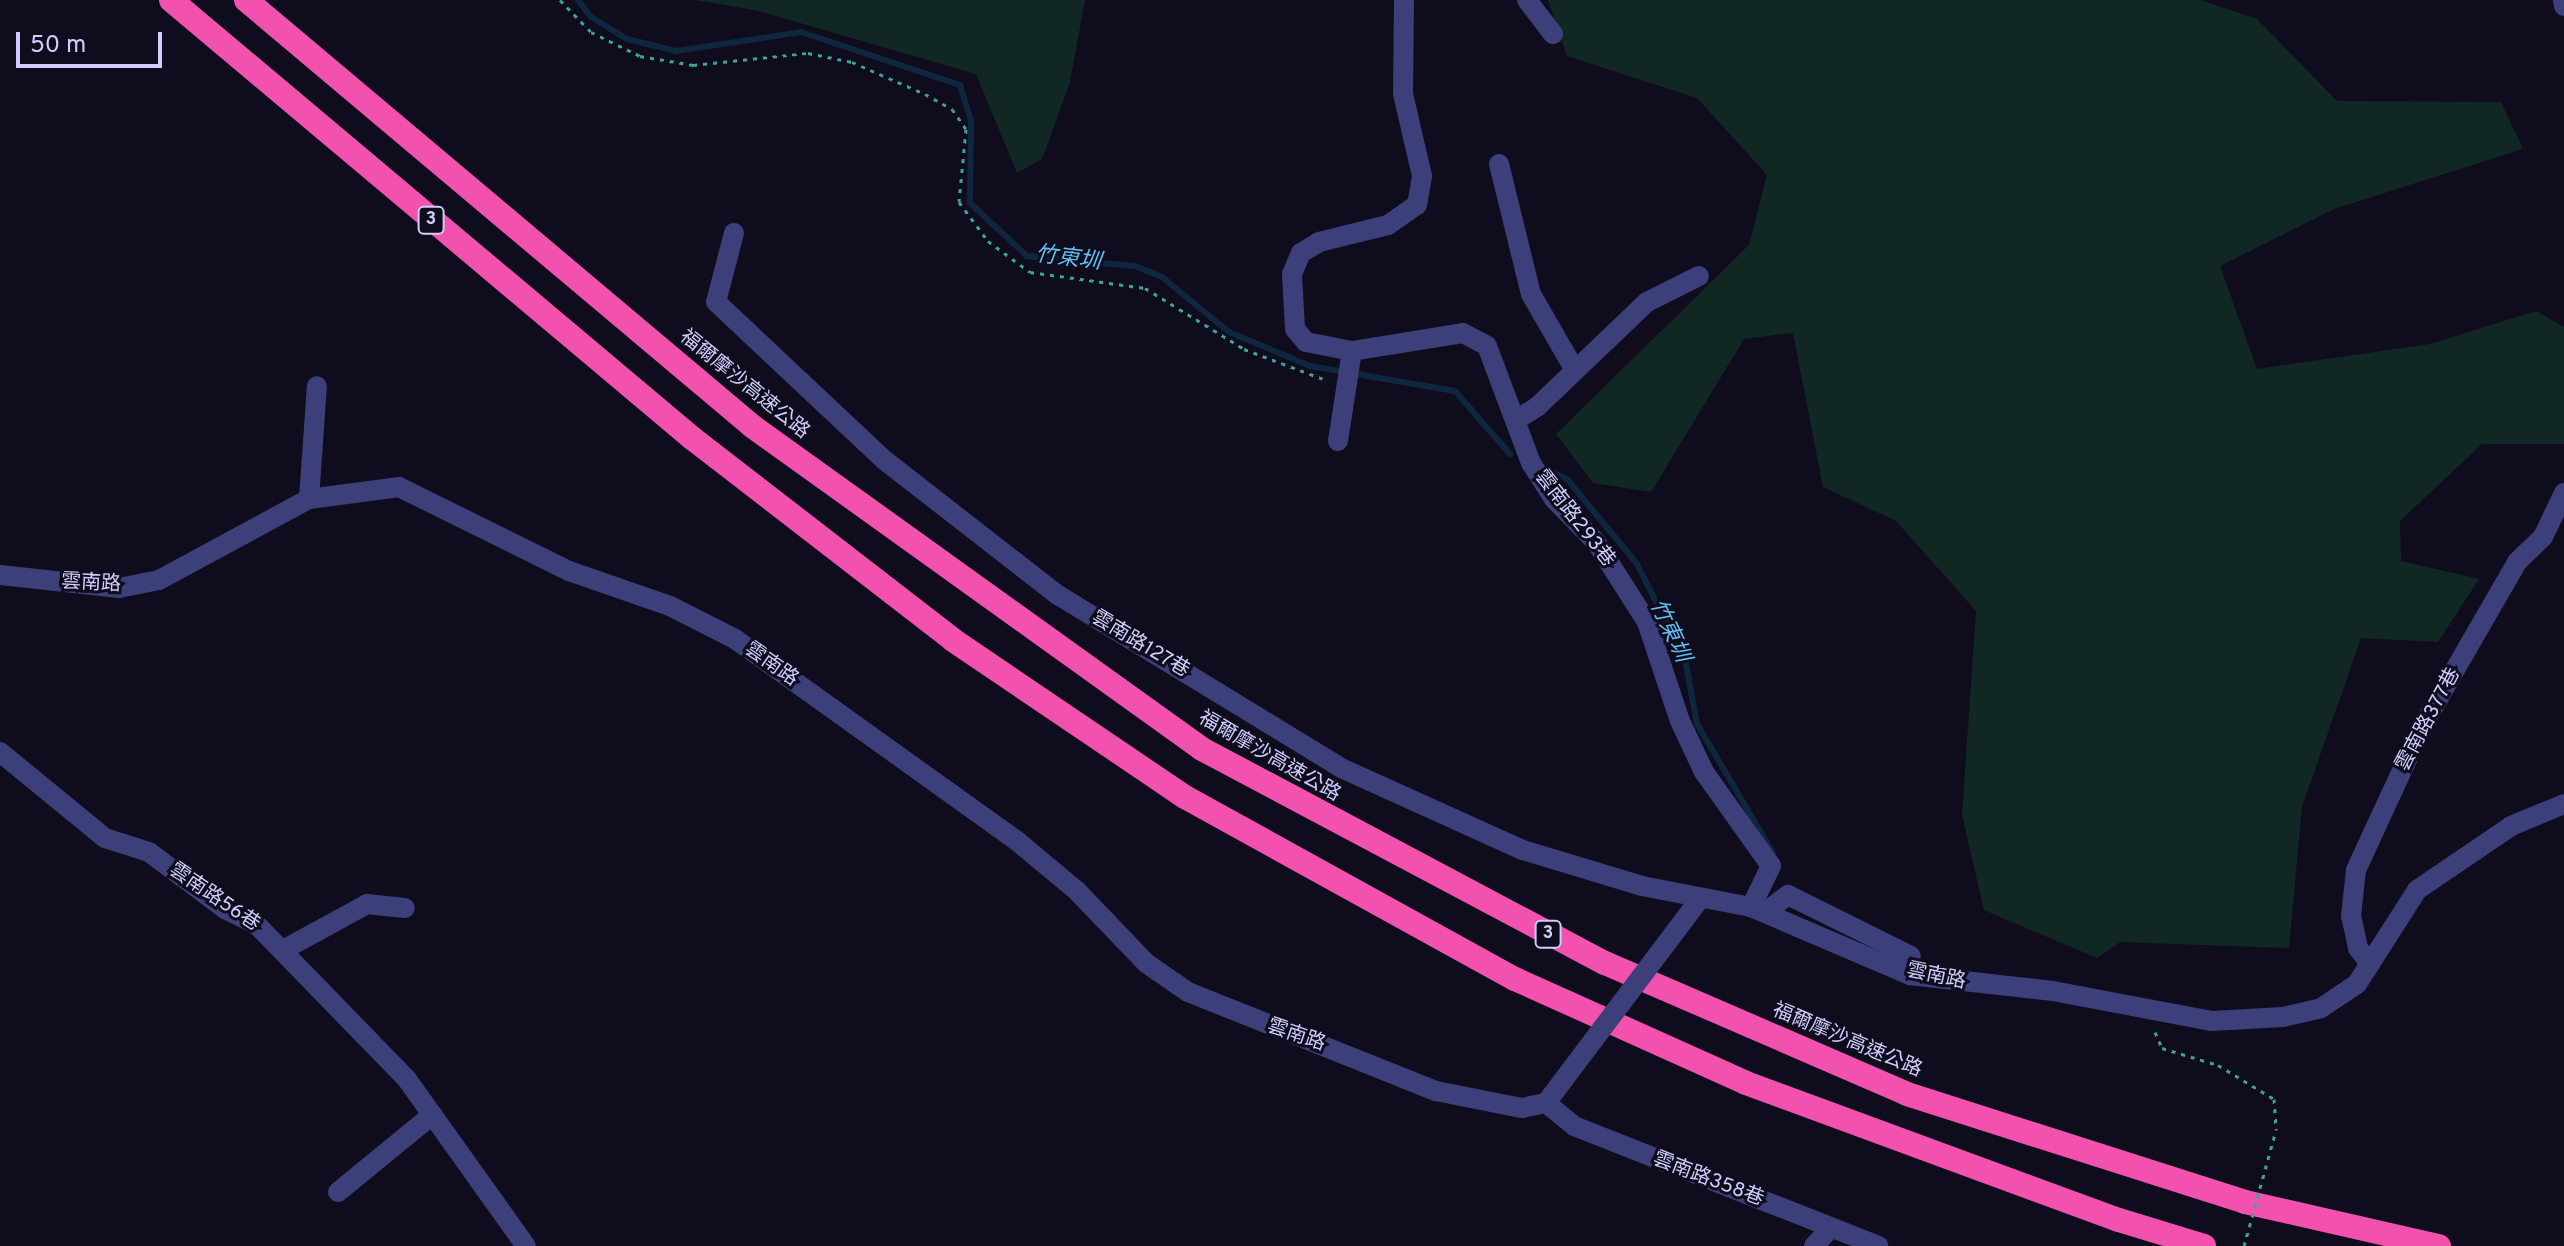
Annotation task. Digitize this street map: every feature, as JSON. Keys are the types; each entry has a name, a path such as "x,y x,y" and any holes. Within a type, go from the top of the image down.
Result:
{"highway":[{"name":"3","path":"171,0 692,438 953,640 1185,797 1515,979 1746,1083 2119,1220 2204,1246"},
{"name":"福爾摩沙高速公路","path":"246,0 752,426 1202,749 1605,963 1907,1094 2245,1202 2439,1246"}],"street":[{"path":"1338,441 1349,368 1306,342 1295,329 1292,274 1301,253 1319,242 1388,225 1417,205 1422,176 1403,94 1404,0"},
{"path":"1527,0 1553,34"},
{"path":"2563,0 2564,6"},
{"path":"1499,164 1531,294 1573,367"},
{"name":"雲南路127巷","path":"734,233 716,302 883,459 1058,595 1341,768 1523,850 1699,900"},
{"path":"1516,420 1537,407 1573,367 1647,302 1699,276"},
{"name":"雲南路293巷","path":"1349,368 1390,341 1463,333 1487,346 1531,463 1554,499 1596,542 1647,622 1680,721 1704,772 1771,866 1758,910"},
{"path":"309,499 317,386"},
{"name":"雲南路","path":"0,575 119,588 159,580 309,499 399,487 569,571 670,606 735,639 1017,841 1077,891 1146,963 1188,992 1436,1091 1522,1108 1546,1103"},
{"name":"雲南路377巷","path":"2370,964 2358,948 2351,916 2356,870 2423,725 2517,562 2543,537 2564,493"},
{"name":"雲南路56巷","path":"0,752 105,838 149,852 213,901 256,924 406,1078 526,1246"},
{"name":"雲南路","path":"1699,900 1758,910 1910,975 2053,991 2212,1021 2283,1017 2321,1008 2343,996 2370,964 2417,890 2500,833 2564,804"},
{"path":"1758,910 1788,895 1911,956"},
{"path":"1546,1103 1699,900"},
{"path":"283,950 367,904 405,908"},
{"name":"雲南路358巷","path":"1546,1103 1574,1126 1878,1246"},
{"path":"338,1192 432,1115"},
{"path":"1814,1246 1831,1228"}],"path":[{"path":"560,0 591,32 640,56 693,65 808,53 852,62 925,94 952,109 966,129 959,202 988,241 1030,272 1145,288 1244,349 1349,368"},
{"path":"2155,1012 2155,1034 2162,1048 2218,1065 2274,1099 2276,1130 2244,1246"}],"green space":[{"path":"695,0 1085,0 1070,82 1042,159 1017,173 976,74 755,10"},
{"path":"1548,0 2200,0 2257,19 2337,101 2501,102 2523,149 2334,209 2220,266 2257,369 2430,344 2536,311 2564,327 2564,444 2482,444 2400,521 2401,561 2479,579 2438,642 2361,638 2302,807 2289,948 2120,942 2097,958 1984,910 1962,815 1976,611 1896,521 1823,487 1793,333 1744,339 1651,492 1593,483 1556,434 1749,245 1767,175 1697,98 1567,56"}],"waterway":[{"name":"竹東圳","path":"578,0 591,17 627,39 676,51 801,32 960,85 971,120 970,203 1027,256 1135,266 1162,277 1229,332 1310,366 1455,391 1510,454"},
{"name":"竹東圳","path":"1554,473 1567,479 1637,564 1685,659 1697,724 1773,853"}]}
